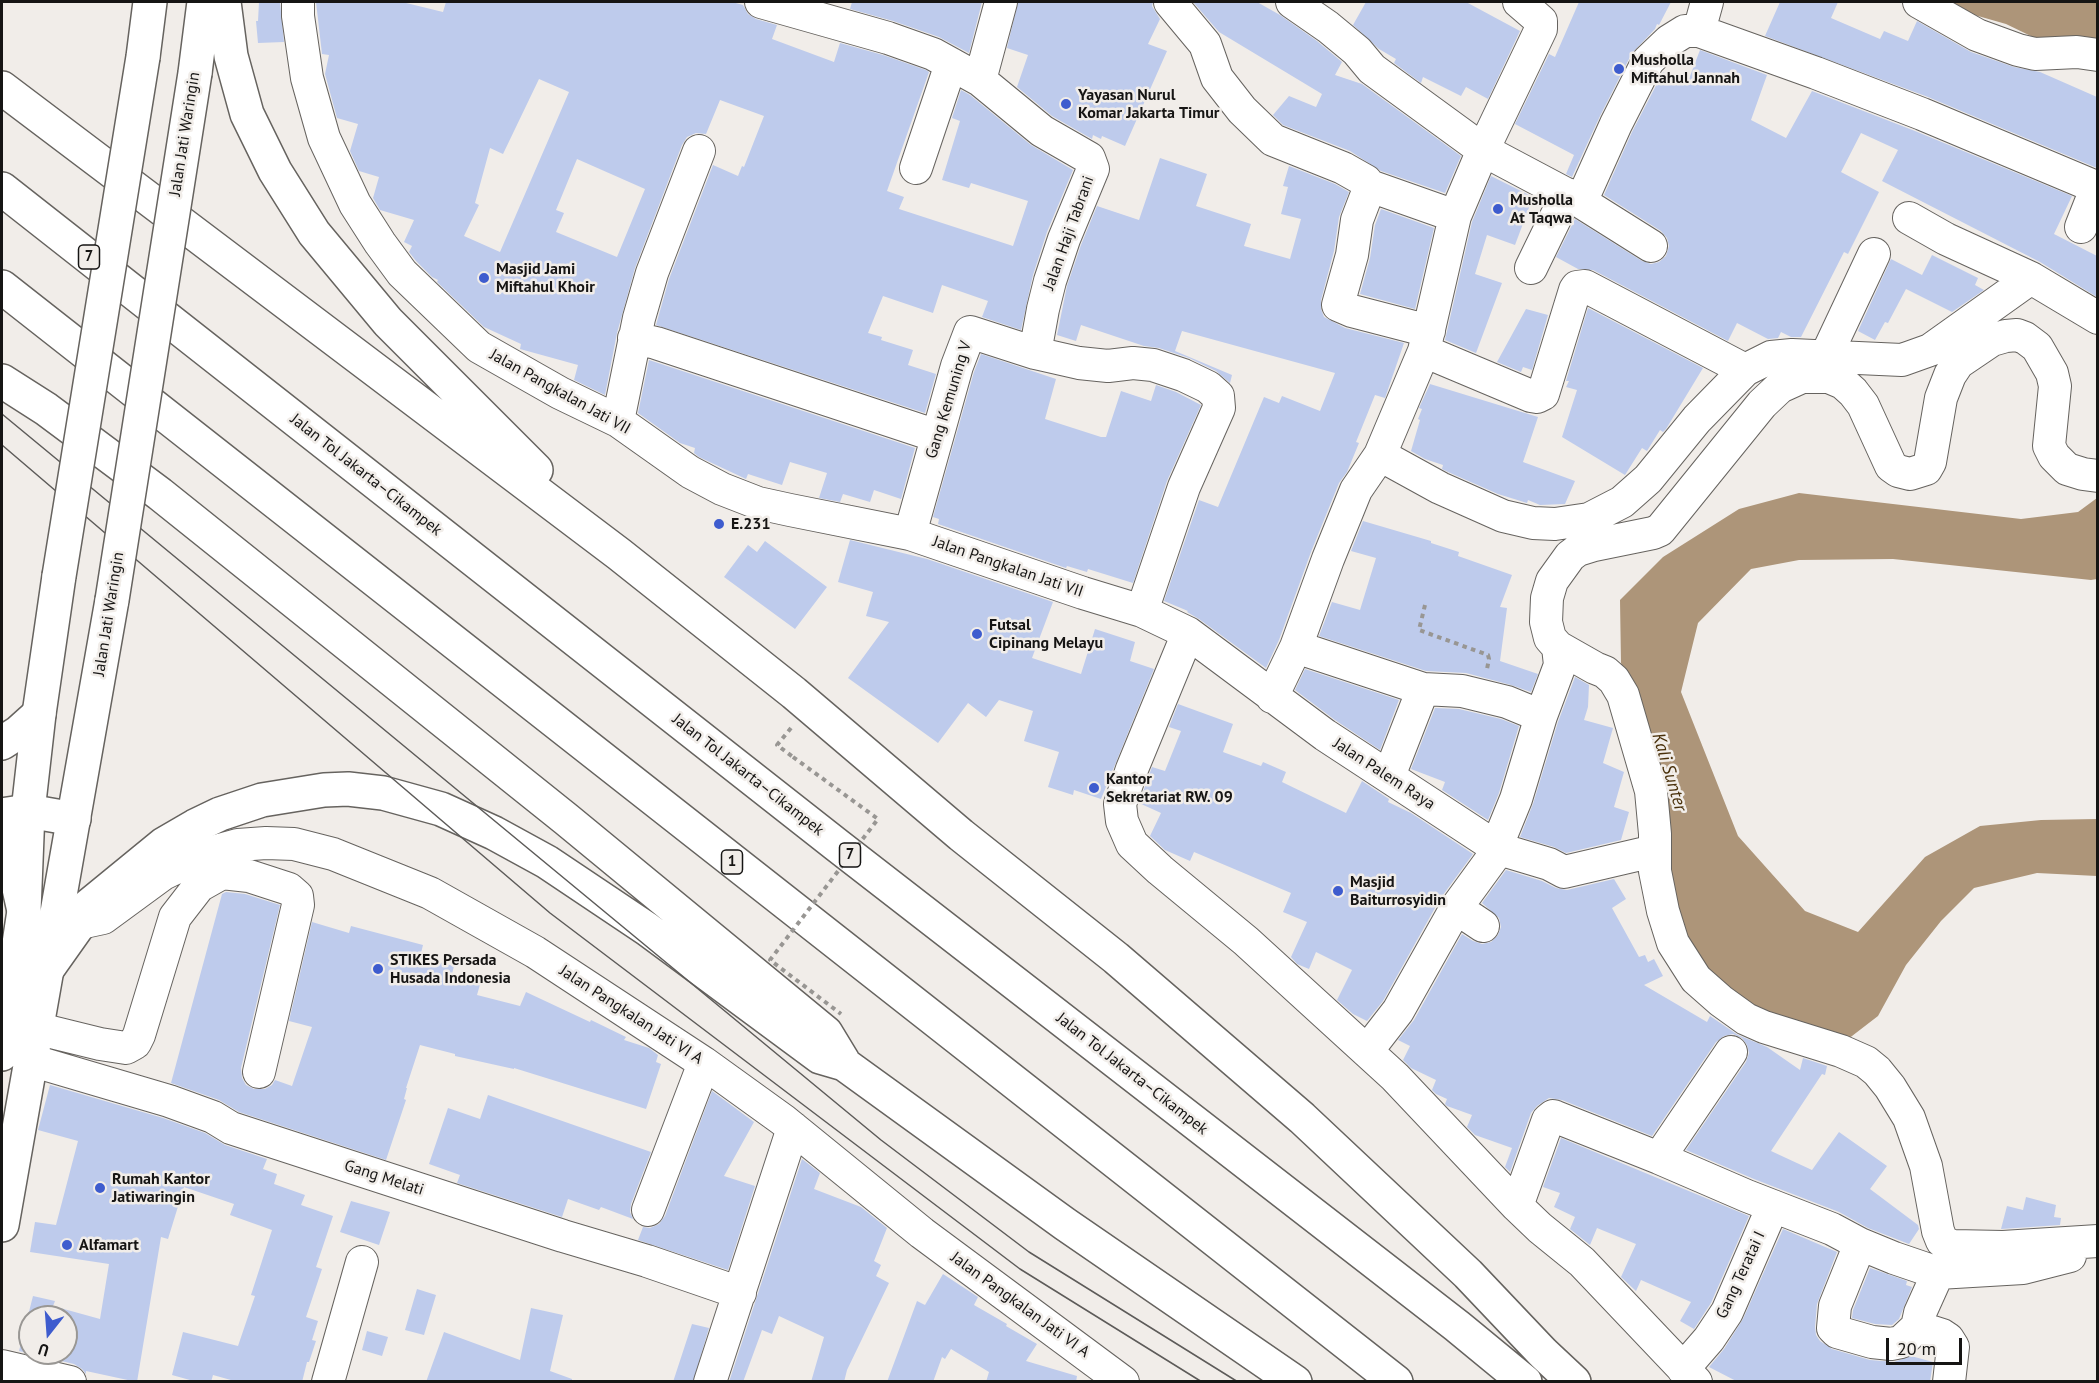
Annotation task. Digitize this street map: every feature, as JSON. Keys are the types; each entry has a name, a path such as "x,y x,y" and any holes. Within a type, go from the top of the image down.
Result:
{"main road":[{"name":"Jalan Jati Waringin","path":"2,1225 24,910 15,813 39,714 150,2"},
{"name":"Jalan Jati Waringin","path":"15,1042 46,971 74,819 112,600 195,73 204,2"},
{"path":"224,2 231,56 247,114 275,171 314,233 388,322 620,554"},
{"path":"2,88 620,554 794,693 961,835 1116,958 1302,1118 1468,1274 1543,1353 1574,1382"},
{"name":"Jalan Tol Jakarta–Cikampek","path":"2,189 838,846 1457,1326 1525,1382"},
{"name":"1","path":"2,287 1396,1382"},
{"path":"2,381 46,409 223,544 646,885 826,1033 844,1064"},
{"path":"2,743 19,732 39,714"},
{"path":"46,971 80,923 87,907 174,837 195,825 237,807 304,792 348,789 400,796 441,809 547,862 647,929 820,1057 844,1064 1065,1224 1295,1382"},
{"path":"15,813 74,819"},
{"path":"2,844 16,875 24,910"},
{"path":"547,862 646,885"}],"street":[{"name":"Jalan Pangkalan Jati VII","path":"298,2 307,78 324,138 355,204 402,273 478,346 560,393 618,421 690,472 722,489 758,503 910,534 1142,611 1188,633 1272,697"},
{"name":"Jalan Haji Tabrani","path":"761,2 888,38 933,54 980,80 1042,130 1089,158 1093,169 1050,281 1035,353"},
{"path":"980,80 1001,2"},
{"path":"1170,2 1205,44 1217,78 1242,110 1273,140 1343,168 1366,181 1370,186 1455,216"},
{"path":"1292,2 1357,51 1372,69 1483,150 1574,198 1651,246"},
{"path":"1272,697 1296,647 1356,490 1380,455 1426,341 1455,216 1483,150 1543,25 1519,2"},
{"path":"1699,31 1707,2"},
{"path":"1919,2 1977,34 2018,50 2035,54 2077,52 2097,55"},
{"path":"1531,268 1616,124 1648,61 1669,41 1685,31 1699,31 1816,73 1922,114 2091,185 2095,190 2081,227"},
{"path":"916,168 951,64"},
{"path":"618,421 634,338 652,273 699,151"},
{"path":"1370,186 1358,220 1352,255 1338,305 1426,341 1531,396 1537,397 1543,394 1576,287 1585,286 1745,370"},
{"path":"1909,218 1946,239 2031,278 2097,318"},
{"path":"1826,356 1874,254"},
{"path":"1380,455 1440,488 1503,516 1533,524 1554,524 1589,519 1622,502 1648,479 1697,419 1745,370 1772,357 1792,355 1902,360 1930,350 2031,278"},
{"name":"Gang Kemuning V","path":"910,534 957,366 970,332 1035,353"},
{"path":"2097,476 2067,469 2059,463 2049,446 2055,386 2045,358 2037,347 2017,335 1992,340 1958,363 1950,375 1941,398 1930,462 1926,469 1910,474 1898,471 1891,466 1863,405 1853,392 1829,377 1802,377 1780,387 1762,404 1660,530 1594,545 1578,550 1570,556 1552,581 1547,598 1546,622 1550,638 1558,648 1605,672 1614,680 1623,694 1651,791 1655,834 1655,871 1661,901 1673,943 1696,979 1746,1019 1842,1052 1866,1062 1877,1071 1909,1118 1926,1166 1938,1231 1942,1241 1946,1244 2002,1247 2097,1241"},
{"path":"634,338 656,343 937,436"},
{"path":"1035,353 1108,366 1133,363 1153,365 1209,387 1218,396 1219,408 1184,487 1142,611"},
{"path":"1188,633 1120,804 1122,821 1132,844 1246,941 1395,1077 1517,1206 1582,1262 1689,1375"},
{"path":"1296,647 1423,689 1462,691 1507,702 1541,716"},
{"path":"1367,1051 1398,1011 1456,908 1497,848 1516,799 1541,716 1560,665 1558,648"},
{"path":"1389,777 1423,689"},
{"name":"Jalan Palem Raya","path":"1272,697 1325,735 1497,848 1550,864 1564,872 1654,851"},
{"name":"Jalan Pangkalan Jati VI A","path":"80,923 103,918 163,874 202,855 238,845 294,844 333,854 430,893 535,952 704,1063 793,1128 922,1233 1123,1382"},
{"path":"15,1042 126,1048 135,1043 175,917 199,886 222,873 249,876 289,889 297,896 298,905 259,1072"},
{"path":"1456,908 1483,926"},
{"name":"Gang Melati","path":"15,1042 213,1117 231,1128 740,1293"},
{"path":"1659,1158 1731,1052"},
{"path":"648,1210 704,1063"},
{"path":"1517,1206 1548,1120 1556,1117 1832,1229 1860,1244 1938,1273 2023,1268 2077,1253 2097,1241"},
{"path":"710,1382 793,1128"},
{"name":"Gang Teratai I","path":"1689,1375 1726,1312 1773,1206"},
{"path":"1860,1244 1835,1306 1833,1328 1837,1332 1872,1342 1891,1344 1901,1342 1917,1327 1920,1312 1938,1273"},
{"path":"328,1382 362,1262"},
{"path":"1917,1327 1942,1335 1953,1347 1949,1382"},
{"path":"2,1366 70,1382"}],"path":[{"path":"1425,605 1418,628 1421,632 1490,656 1478,695"},
{"path":"777,745 878,819 770,960 841,1014"}],"water":[{"path":"1929,2 2097,2 2097,44 2035,38 2006,24"},
{"name":"Kali Sunter","path":"1799,493 2021,519 2078,512 2097,498 2097,579 1893,559 1799,560 1751,569 1698,623 1681,692 1738,836 1805,911 1858,932 1925,857 1980,826 2041,820 2097,819 2097,876 2037,873 1974,888 1941,921 1906,965 1878,1016 1839,1046 1798,1037 1707,979 1677,932 1646,723 1621,663 1620,600 1663,557 1739,509"}],"building":[{"path":"259,2 280,2 284,42 258,43 256,21 258,21"},
{"path":"316,2 402,2 443,12 446,2 732,2 743,5 748,14 756,19 777,25 772,39 834,62 840,43 883,55 929,72 887,191 904,197 899,209 1013,246 1028,201 971,183 969,188 942,180 960,121 952,118 961,90 1031,145 1073,170 1047,232 1033,275 1021,330 982,317 988,301 942,285 933,313 883,296 868,333 882,337 881,340 913,350 908,365 936,374 925,413 656,325 669,279 713,165 738,176 742,166 744,167 764,116 720,100 706,134 696,133 687,137 682,145 635,268 617,333 605,395 574,380 578,365 520,349 521,344 484,327 416,261 409,252 412,246 404,242 414,220 380,210 373,198 379,177 359,171 350,151 358,124 337,118 325,74 329,55 322,54","holes":["539,79 569,92 500,252 464,236 479,205 475,203 490,148 503,154","577,159 645,189 617,257 556,232 564,213 556,210"]},
{"path":"852,2 982,2 969,53 939,37 850,9"},
{"path":"1018,2 1153,2 1152,6 1160,19 1148,44 1167,51 1125,146 1102,136 1101,139 1093,135 1092,139 1052,116 1017,87 1028,55 1007,48"},
{"path":"1193,2 1257,2 1317,41 1342,62 1335,75 1362,84 1461,156 1445,193 1381,171 1350,151 1283,125 1273,115 1289,96 1316,107 1322,94 1219,32"},
{"path":"1366,2 1466,2 1520,31 1488,99 1466,87 1461,96 1423,77 1421,83 1394,63 1396,59 1379,49 1353,25"},
{"path":"1579,2 1671,2 1659,25 1657,24 1632,53 1572,177 1566,174 1574,155 1515,124 1549,54 1555,57"},
{"path":"1780,2 1838,2 1831,18 1880,39 1884,31 1908,41 1917,21 1971,52 2014,67 2040,72 2097,97 2097,168 1928,97 1765,36"},
{"path":"1700,50 1767,75 1751,120 1786,138 1812,91 2072,196 2054,234 2097,256 2097,297 2040,262 1882,181 1898,150 1861,133 1841,172 1879,192 1848,254 1844,252 1801,337 1791,337 1781,332 1778,338 1768,339 1737,323 1728,341 1593,270 1578,269 1556,257 1575,219 1642,261 1651,264 1659,262 1666,256 1669,246 1667,238 1661,231 1604,195 1632,132 1663,72 1687,84"},
{"path":"1160,158 1207,174 1196,206 1251,224 1244,246 1290,259 1301,219 1281,214 1288,187 1283,186 1289,166 1349,192 1339,217 1321,309 1324,317 1345,328 1404,343 1385,398 1375,395 1356,442 1359,443 1347,472 1339,483 1279,640 1266,668 1188,611 1164,601 1199,500 1218,507 1264,397 1279,403 1282,396 1320,411 1335,373 1182,331 1175,351 1232,375 1230,383 1216,371 1189,358 1081,325 1076,341 1057,335 1067,286 1097,206 1139,220"},
{"path":"1491,176 1533,197 1515,245 1487,235 1475,274 1502,283 1476,353 1445,340 1472,222"},
{"path":"1381,209 1434,228 1415,309 1360,294 1370,258 1375,225"},
{"path":"1932,255 1978,278 1975,285 1984,290 1952,312 1906,289 1888,323 1885,322 1875,340 1858,331 1891,259 1922,275"},
{"path":"1588,308 1703,368 1666,429 1663,432 1660,430 1647,451 1642,448 1625,475 1562,437 1577,390 1566,387 1569,381 1566,381"},
{"path":"1526,309 1548,315 1532,370 1523,367 1521,372 1497,362"},
{"path":"981,354 1056,379 1045,419 1101,437 1106,437 1121,391 1151,401 1156,385 1201,405 1167,481 1133,583 1088,569 1087,572 1067,566 1066,568 938,524 939,519 933,517"},
{"path":"649,360 915,448 901,499 874,490 870,502 843,494 840,502 819,498 827,473 790,462 782,485 748,474 746,479 699,457 694,453 695,448 680,443 638,413"},
{"path":"1430,384 1538,417 1523,462 1575,481 1565,504 1540,505 1498,494 1448,472 1442,469 1443,465 1411,451 1420,420 1418,419 1422,409 1419,408"},
{"path":"1363,521 1431,541 1431,543 1459,552 1458,556 1512,575 1500,607 1507,608 1500,661 1538,674 1531,692 1466,673 1426,671 1319,636 1332,602 1360,610 1376,558 1351,551"},
{"path":"850,540 927,559 1053,602 1032,658 1081,674 1095,629 1135,642 1130,661 1154,669 1101,799 1074,790 1073,795 1048,787 1059,752 1024,741 1033,711 999,700 986,717 968,703 938,743 848,678 889,622 866,616 873,592 838,582"},
{"path":"765,541 827,587 795,629 724,577 748,545 757,552"},
{"path":"1305,669 1399,700 1380,750 1295,690"},
{"path":"1575,677 1589,685 1588,707 1584,720 1613,728 1603,763 1624,772 1614,807 1629,812 1621,840 1566,853 1520,837"},
{"path":"1178,704 1233,724 1223,752 1261,766 1263,762 1286,772 1282,782 1346,813 1362,781 1389,799 1388,802 1411,813 1473,854 1440,899 1383,1001 1367,1021 1353,1014 1337,1000 1352,970 1316,952 1309,969 1297,964 1291,957 1307,922 1283,912 1291,893 1194,852 1190,861 1165,850 1150,836 1161,813 1139,803 1152,767 1165,771 1181,731 1169,727"},
{"path":"1435,708 1459,709 1501,719 1519,726 1499,793 1488,820 1442,790 1445,782 1411,769"},
{"path":"1506,870 1567,890 1614,879 1626,899 1612,908 1639,957 1645,955 1648,962 1654,959 1663,976 1644,985 1707,1022 1710,1016 1738,1035 1767,1047 1800,1070 1803,1058 1827,1066 1825,1075 1822,1074 1771,1151 1812,1170 1839,1132 1887,1166 1870,1189 1918,1225 1919,1229 1909,1244 1868,1228 1839,1212 1686,1150 1746,1062 1749,1053 1747,1045 1742,1038 1733,1034 1724,1036 1716,1042 1652,1136 1562,1100 1549,1098 1531,1113 1510,1172 1505,1167 1512,1148 1475,1135 1467,1127 1472,1115 1445,1104 1447,1099 1432,1090 1436,1080 1411,1068 1403,1060 1410,1046 1398,1040 1414,1020 1462,934 1482,944 1491,942 1498,935 1501,927 1499,918 1482,903"},
{"path":"226,892 245,894 280,905 241,1068 242,1078 246,1085 254,1089 265,1089 275,1080 292,1086 312,1027 289,1021 312,922 349,933 351,926 423,945 420,957 454,966 452,974 481,981 477,995 520,1006 526,992 626,1037 624,1040 649,1048 658,1055 656,1062 661,1064 646,1109 514,1068 455,1056 455,1054 420,1045 406,1088 404,1099 406,1100 386,1160 239,1112 219,1100 171,1083 222,894"},
{"path":"50,1085 163,1118 205,1133 225,1145 267,1159 263,1169 277,1174 274,1184 305,1195 301,1205 333,1216 316,1267 322,1269 306,1317 318,1321 312,1340 316,1341 302,1382 238,1382 213,1375 211,1382 197,1382 172,1375 183,1332 238,1346 255,1296 251,1295 272,1230 230,1215 234,1204 184,1187 168,1239 161,1237 137,1382 86,1371 86,1374 76,1365 78,1365 78,1313 100,1319 109,1264 30,1252 35,1222 56,1225 78,1141 38,1130"},
{"path":"712,1091 754,1122 724,1176 755,1186 728,1270 638,1240 643,1227 650,1228 659,1224 665,1216"},
{"path":"488,1095 651,1152 631,1204 630,1212 633,1219 601,1207 599,1210 568,1199 562,1217 457,1183 460,1175 429,1164 448,1108 480,1119"},
{"path":"1561,1138 1749,1216 1711,1303 1694,1329 1680,1321 1691,1302 1641,1280 1636,1291 1621,1277 1636,1244 1597,1228 1590,1245 1570,1229 1575,1217 1554,1207 1560,1193 1543,1187"},
{"path":"802,1159 820,1173 814,1189 861,1207 887,1228 874,1261 881,1265 876,1276 889,1283 847,1370 844,1382 811,1382 824,1337 779,1316 772,1334 762,1330 743,1382 729,1382"},
{"path":"2026,1197 2056,1205 2054,1217 2061,1218 2060,1225 2001,1229 2007,1206 2023,1210"},
{"path":"351,1201 390,1212 379,1245 340,1232"},
{"path":"1783,1229 1837,1252 1817,1304 1815,1327 1820,1341 1832,1349 1870,1360 1894,1362 1911,1356 1933,1362 1930,1382 1738,1382 1709,1367 1724,1349 1743,1319"},
{"path":"1870,1268 1907,1281 1906,1285 1912,1287 1899,1319 1892,1325 1875,1324 1852,1318"},
{"path":"943,1274 978,1297 974,1305 1037,1344 1026,1361 1077,1376 1076,1382 986,1382 989,1372 951,1349 945,1359 942,1357 933,1382 887,1382 917,1301 925,1305"},
{"path":"417,1289 436,1295 424,1335 405,1330"},
{"path":"33,1296 55,1301 53,1305 31,1305"},
{"path":"531,1308 563,1315 550,1371 572,1379 572,1382 426,1382 444,1332 520,1360"},
{"path":"692,1324 709,1328 693,1382 673,1382"},
{"path":"367,1331 388,1337 382,1356 362,1350"}],"tram line":[{"path":"2,414 881,1140 1029,1252 1238,1382"},
{"path":"2,445 550,913 1020,1269 1202,1382"}],"place":[{"name":"Musholla Miftahul Jannah","path":"1619,69"},
{"name":"Yayasan Nurul Komar Jakarta Timur","path":"1066,104"},
{"name":"Musholla At Taqwa","path":"1498,209"},
{"name":"Masjid Jami Miftahul Khoir","path":"484,278"},
{"name":"E.231","path":"719,524"},
{"name":"Futsal Cipinang Melayu","path":"977,634"},
{"name":"Kantor Sekretariat RW. 09","path":"1094,788"},
{"name":"Masjid Baiturrosyidin","path":"1338,891"},
{"name":"STIKES Persada Husada Indonesia","path":"378,969"},
{"name":"Rumah Kantor Jatiwaringin","path":"100,1188"},
{"name":"Alfamart","path":"67,1245"}]}
